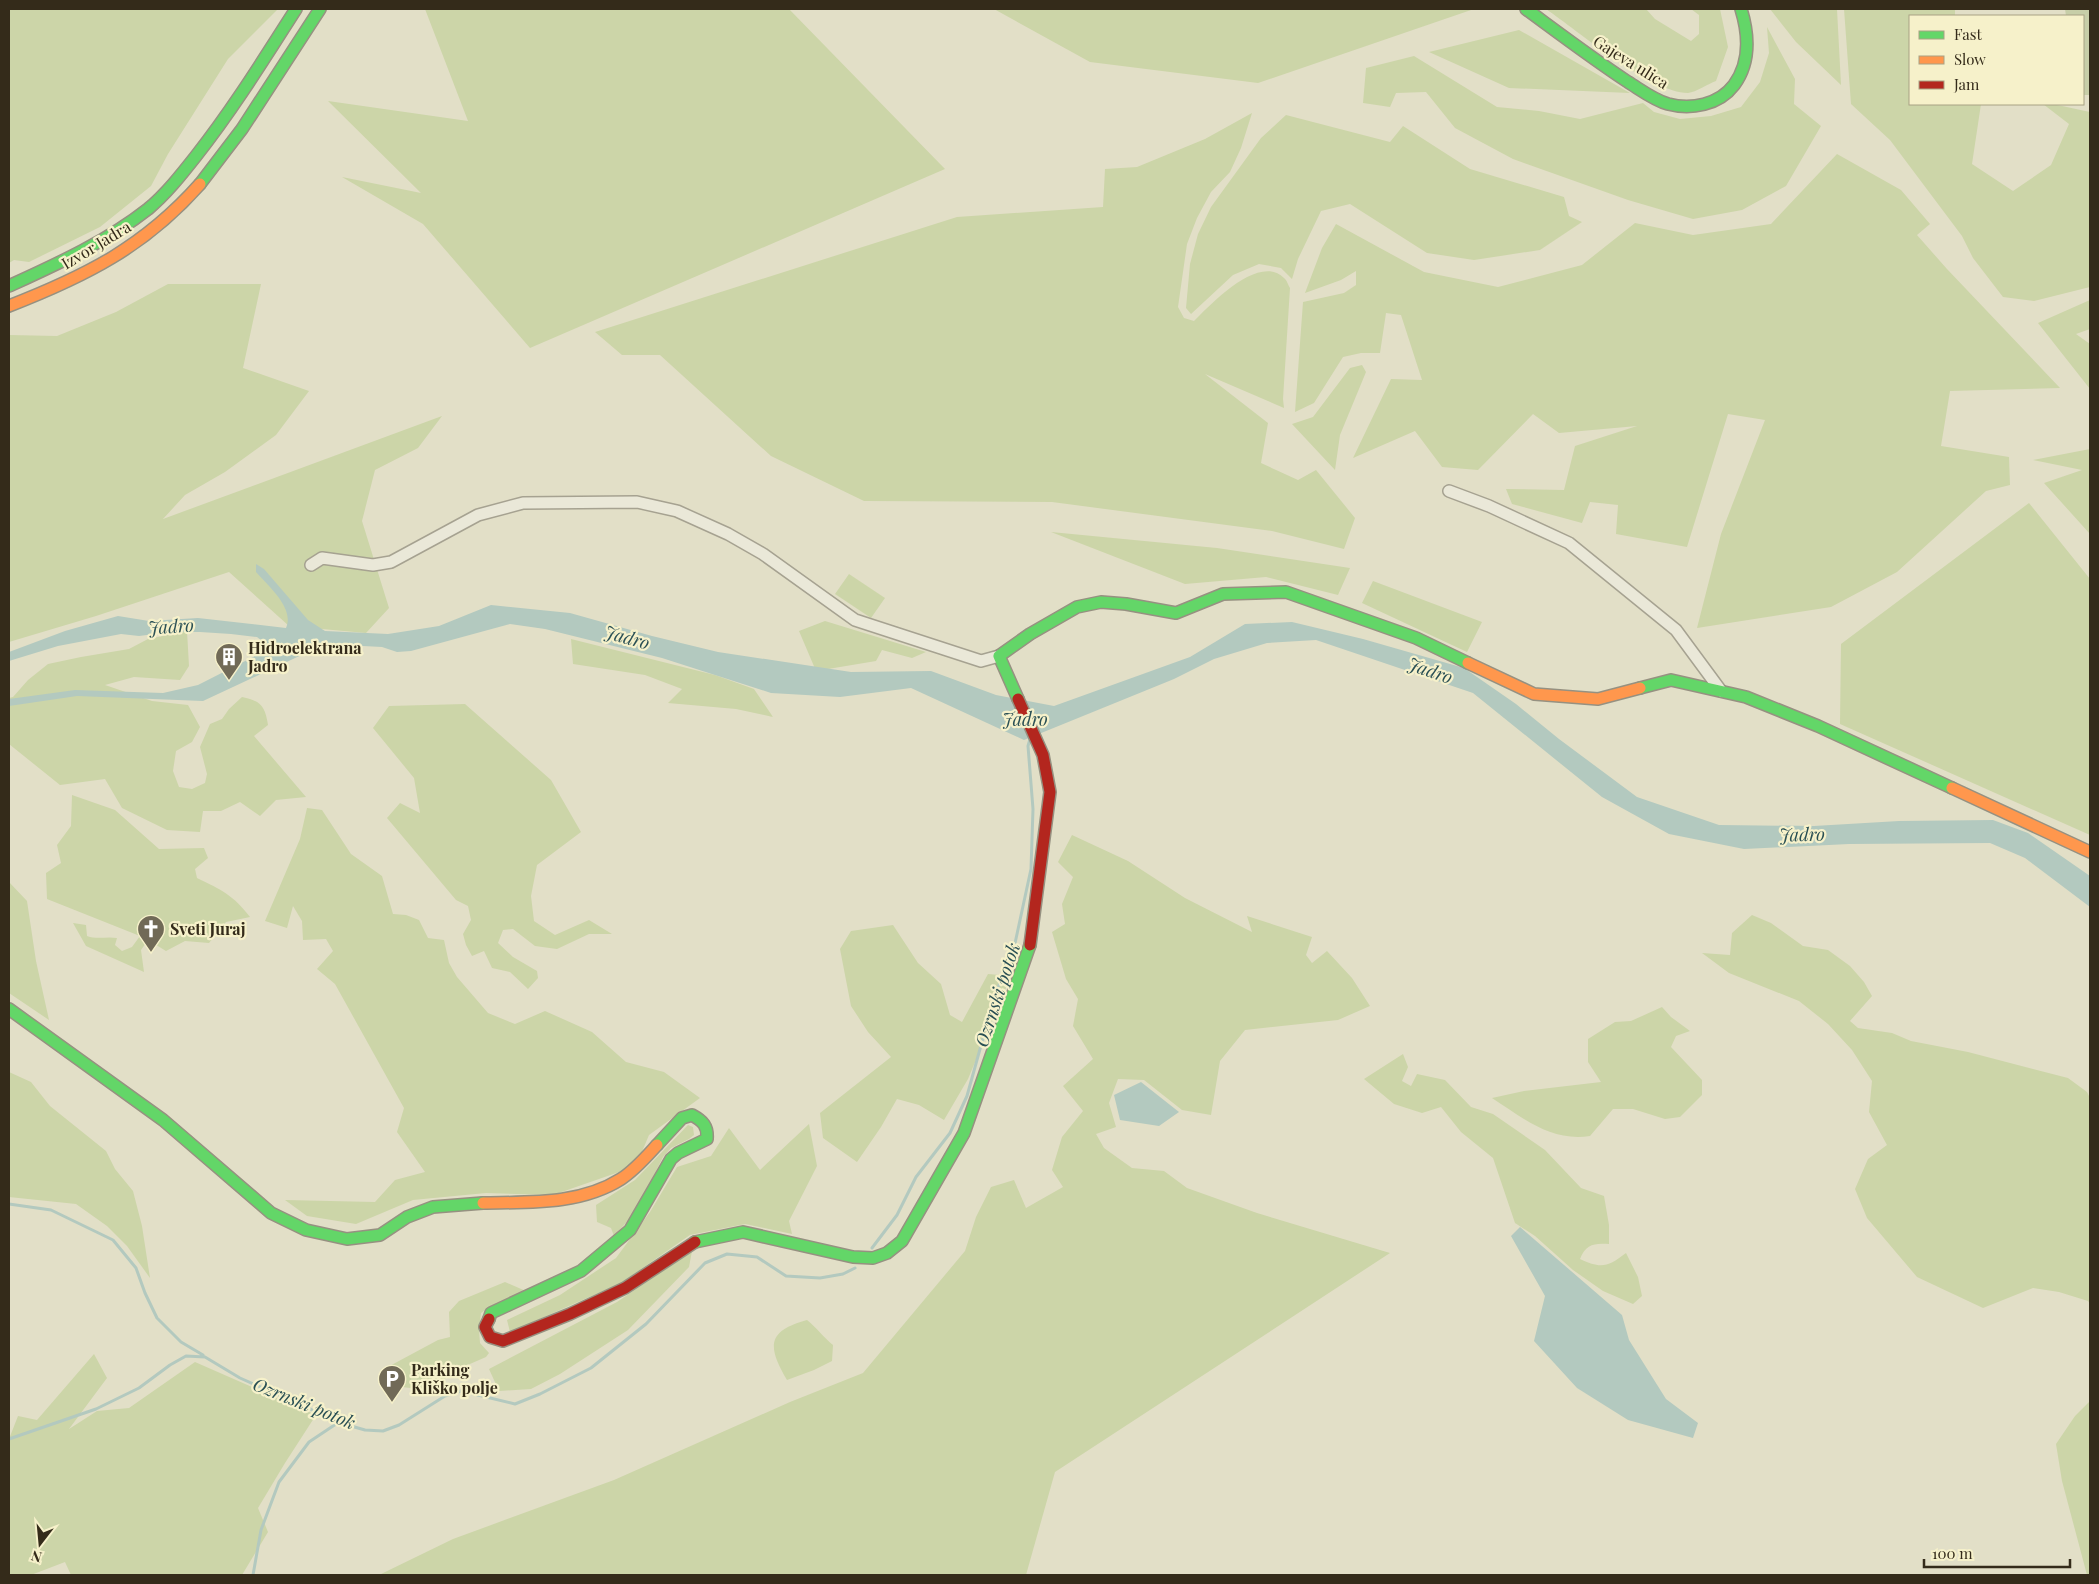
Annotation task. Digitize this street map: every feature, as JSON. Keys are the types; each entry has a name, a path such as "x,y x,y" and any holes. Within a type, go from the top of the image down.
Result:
{"main road":[{"name":"Izvor Jadra","path":"9,286 67,259 108,237 148,209 174,183 212,136 296,9"},
{"name":"Izvor Jadra","path":"9,306 69,282 110,258 152,229 189,196 238,135 320,9"},
{"name":"Gajeva ulica","path":"1526,9 1614,73 1652,97 1668,104 1683,107 1698,106 1714,101 1731,90 1742,74 1747,56 1748,40 1741,9"},
{"path":"9,1009 164,1120 271,1213 306,1230 347,1239 380,1235 407,1217 434,1206 552,1200 579,1196 601,1189 621,1180 642,1162 682,1118 692,1115 703,1121 708,1130 706,1139 678,1153 671,1159 630,1230 581,1271 491,1313 485,1327 490,1337 503,1341 570,1314 625,1288 695,1242 743,1232 853,1257 874,1258 887,1253 902,1241 964,1132 1029,951 1050,792 1043,755 1000,656 1030,634 1077,608 1101,602 1126,604 1176,613 1223,594 1286,592 1416,638 1534,694 1598,700 1671,680 1746,697 1818,726 2090,852"}],"street":[{"path":"1449,491 1489,506 1569,543 1676,630 1721,691"},
{"path":"311,565 322,558 374,565 391,562 478,514 523,503 637,502 677,511 728,534 763,554 855,620 981,661 1000,656"}],"green space":[{"path":"9,9 278,9 228,59 168,154 151,186 100,227 29,262 14,260 9,263"},
{"path":"425,9 789,9 945,169 530,348 423,224 342,177 421,193 328,101 468,121"},
{"path":"994,9 1474,9 1258,83 1090,62"},
{"path":"1546,9 1646,9 1655,19 1691,41 1699,34 1699,15 1691,9 1720,9 1728,47 1716,81 1688,93 1673,90 1635,72"},
{"path":"1770,9 1837,9 1841,85 1796,42"},
{"path":"1844,9 1955,9 1955,15 1909,15 1909,105 1981,105 1972,164 2013,191 2051,165 2069,124 2044,105 2055,105 2090,112 2090,287 2034,301 2003,297 1973,258 1962,236 1890,140 1851,104"},
{"path":"2065,9 2090,9 2090,95 2084,95 2084,15 2066,15"},
{"path":"1767,27 1795,79 1794,104 1821,126 1786,186 1742,210 1693,219 1628,200 1513,159 1455,128 1426,92 1396,93 1390,107 1363,103 1366,68 1414,56 1497,107 1539,111 1580,119 1643,103 1654,112 1680,119 1711,116 1741,107 1760,82 1769,53"},
{"path":"1519,30 1630,93 1509,88 1429,52"},
{"path":"1252,113 1241,148 1230,172 1211,192 1197,218 1187,244 1178,307 1184,318 1194,321 1223,293 1249,276 1262,272 1274,272 1286,280 1290,288 1284,408 1205,374 1268,423 1261,463 1298,480 1316,470 1355,518 1344,549 1272,531 1052,502 864,501 771,456 660,355 622,355 595,332 957,217 1103,207 1105,169 1137,167 1205,139"},
{"path":"1286,115 1390,142 1403,126 1470,169 1564,197 1569,216 1582,222 1540,250 1474,260 1427,253 1350,204 1321,211 1298,259 1292,279 1281,268 1259,264 1233,275 1191,314 1186,308 1190,264 1198,234 1211,207 1261,138"},
{"path":"1837,154 1901,190 1930,224 1917,235 2060,388 1950,391 1941,446 2009,457 2010,485 1986,491 1897,572 1831,607 1697,628 1721,534 1765,420 1728,414 1687,547 1616,534 1618,505 1590,502 1582,523 1512,504 1506,489 1564,490 1575,446 1637,426 1559,433 1533,414 1478,470 1442,467 1415,431 1353,458 1391,379 1422,380 1401,315 1386,313 1380,353 1361,353 1343,357 1314,403 1295,412 1303,302 1344,293 1356,285 1356,271 1341,280 1305,293 1322,248 1336,224 1424,272 1498,287 1582,265 1635,223 1693,235 1771,224"},
{"path":"168,284 261,284 243,368 309,391 276,435 225,472 185,495 163,519 442,416 418,448 375,470 362,521 389,608 366,633 289,626 229,572 96,616 9,642 9,335 57,336 116,312"},
{"path":"2090,300 2090,329 2076,334 2090,344 2090,389 2038,323"},
{"path":"1362,365 1366,372 1340,435 1335,470 1292,424 1313,417 1350,368"},
{"path":"2090,449 2090,534 2044,483 2082,470 2033,460"},
{"path":"2029,503 2090,579 2090,835 1840,724 1841,644"},
{"path":"1051,532 1217,548 1350,568 1338,595 1266,577 1185,584"},
{"path":"849,574 885,598 871,618 835,594"},
{"path":"1373,581 1482,622 1467,652 1362,603"},
{"path":"825,621 926,652 912,658 882,650 876,661 816,671 799,631"},
{"path":"187,631 189,666 180,680 134,677 105,685 152,701 188,705 200,727 192,742 176,751 173,771 179,787 192,789 205,783 207,774 200,747 210,724 222,719 229,709 242,697 254,700 261,705 268,725 254,736 306,797 276,800 260,816 240,802 221,811 203,811 200,832 167,830 122,808 105,779 60,785 9,744 9,698 13,697 28,680 48,664 129,649 148,639"},
{"path":"571,639 715,675 754,689 773,717 736,709 668,703 682,689 645,675 573,664"},
{"path":"465,704 551,780 581,832 537,865 531,896 534,921 555,935 589,920 612,934 589,934 557,949 535,946 513,929 503,930 498,943 513,957 537,971 538,978 528,989 510,972 492,968 484,951 472,956 463,934 471,920 468,906 456,900 387,818 400,803 420,813 414,778 373,728 389,706"},
{"path":"72,795 115,810 159,849 204,848 208,858 195,869 197,878 226,894 238,903 250,917 226,922 209,943 185,941 166,951 148,940 141,950 144,972 86,946 73,923 86,925 87,936 117,938 115,945 122,951 132,947 140,936 47,899 46,873 61,863 57,845 71,826"},
{"path":"307,808 322,810 351,854 382,876 393,914 406,915 419,920 428,938 444,940 449,963 457,977 488,1013 515,1024 545,1011 592,1032 626,1062 664,1072 700,1098 649,1135 641,1154 622,1171 553,1195 486,1193 413,1200 356,1224 307,1216 285,1200 375,1202 395,1180 425,1172 397,1132 404,1108 335,984 317,969 333,951 326,939 303,940 302,921 293,906 287,928 265,921 300,839"},
{"path":"1072,835 1128,861 1185,898 1252,932 1247,916 1312,937 1306,955 1312,963 1327,951 1352,978 1370,1006 1338,1020 1245,1030 1220,1061 1211,1115 1182,1110 1144,1080 1118,1079 1109,1103 1116,1127 1096,1134 1104,1148 1132,1168 1164,1171 1187,1188 1257,1213 1390,1253 1055,1472 1026,1575 379,1575 453,1539 614,1480 790,1402 863,1373 965,1251 976,1217 991,1187 1014,1180 1026,1208 1063,1187 1052,1170 1062,1137 1083,1111 1063,1086 1093,1059 1073,1026 1078,999 1066,979 1052,932 1065,924 1062,904 1073,877 1058,862"},
{"path":"9,882 27,901 36,961 49,1020 9,993"},
{"path":"1752,915 1771,923 1803,946 1828,950 1850,966 1864,982 1872,996 1850,1021 1858,1028 1892,1033 1911,1041 1968,1052 2068,1078 2087,1092 2090,1098 2090,1304 2088,1301 2059,1292 2033,1288 1983,1308 1917,1277 1867,1218 1855,1189 1868,1159 1887,1145 1869,1112 1872,1081 1852,1050 1828,1024 1799,1001 1729,973 1702,953 1730,955 1732,933"},
{"path":"893,925 918,963 941,984 950,1015 962,1022 988,974 1011,976 968,1079 944,1120 919,1105 897,1099 881,1127 857,1162 823,1138 820,1113 891,1057 868,1032 851,1006 840,949 851,931"},
{"path":"1662,1007 1671,1017 1690,1031 1676,1036 1671,1047 1702,1080 1702,1095 1680,1117 1665,1119 1633,1109 1613,1109 1590,1136 1576,1137 1550,1132 1538,1127 1492,1098 1524,1091 1601,1082 1588,1062 1588,1039 1615,1022 1631,1021"},
{"path":"1403,1054 1408,1067 1402,1081 1411,1086 1417,1074 1445,1080 1471,1107 1493,1114 1545,1150 1581,1188 1604,1196 1609,1225 1609,1244 1588,1247 1580,1259 1604,1265 1609,1264 1626,1253 1638,1277 1642,1296 1633,1304 1603,1291 1573,1270 1535,1236 1515,1223 1493,1158 1461,1132 1441,1107 1422,1113 1394,1104 1364,1079"},
{"path":"9,1072 31,1082 50,1106 106,1151 115,1169 133,1191 142,1226 150,1278 127,1246 107,1226 76,1204 9,1197"},
{"path":"809,1124 817,1166 789,1221 792,1234 745,1224 690,1235 621,1283 510,1332 507,1320 560,1295 616,1258 650,1212 677,1167 711,1156 729,1128 760,1170"},
{"path":"688,1125 693,1127 694,1135 671,1148 663,1157 635,1213 614,1236 611,1228 597,1222 596,1205 635,1180"},
{"path":"692,1251 689,1267 628,1330 560,1374 531,1389 499,1391 489,1369 617,1302"},
{"path":"505,1282 528,1292 491,1306 481,1313 480,1343 489,1353 486,1357 463,1367 427,1390 402,1387 389,1380 384,1369 438,1340 450,1337 449,1312 459,1301"},
{"path":"807,1320 833,1345 832,1361 787,1380 776,1358 775,1341 784,1329"},
{"path":"94,1354 107,1378 69,1429 97,1411 129,1408 195,1362 316,1415 258,1508 268,1532 242,1575 71,1575 65,1562 31,1575 9,1575 9,1439 18,1416 37,1420"},
{"path":"2090,1401 2090,1575 2087,1575 2062,1481 2056,1444 2075,1416"}],"water":[{"name":"Jadro","path":"256,564 264,569 308,620 325,631 388,634 439,626 491,605 570,613 718,652 851,672 931,671 996,695 1054,706 1190,657 1245,624 1292,622 1363,639 1464,668 1516,704 1559,739 1637,797 1719,825 1814,826 1899,821 1993,820 2028,833 2090,876 2090,907 2025,858 1990,843 1849,844 1744,849 1669,834 1602,797 1473,693 1316,640 1267,643 1214,659 1174,679 1024,740 911,688 840,697 771,693 662,658 545,629 510,624 411,651 397,652 382,647 325,644 203,701 77,696 9,706 9,699 75,690 163,693 198,685 271,648 257,637 231,634 170,632 139,636 121,634 58,646 9,661 9,652 65,631 118,616 149,621 198,618 286,628 288,620 284,605 256,572"},
{"path":"1141,1082 1179,1112 1159,1126 1120,1120 1114,1095"},
{"path":"1520,1227 1622,1315 1629,1340 1666,1399 1698,1423 1693,1438 1628,1420 1577,1388 1534,1341 1545,1296 1511,1236"}],"waterway":[{"name":"Ozrnski potok","path":"872,1248 897,1215 916,1177 950,1133 967,1096 995,995 1014,948 1031,869 1033,809 1028,746 1030,739"},
{"path":"9,1204 51,1210 113,1240 136,1268 157,1318 181,1342 203,1355"},
{"name":"Ozrnski potok","path":"9,1439 96,1409 139,1388 170,1365 186,1356 205,1357 240,1378 344,1424 365,1430 383,1431 399,1425 445,1396 461,1391 515,1404 540,1394 591,1368 646,1324 705,1263 727,1254 757,1257 786,1276 820,1278 843,1274 855,1268"},
{"path":"253,1575 261,1530 279,1482 309,1442 339,1422"}],"traffic: fast":[{"path":"9,286 63,261 98,242 132,221 161,197 185,170 223,120 296,9"},
{"path":"200,184 242,129 320,9"},
{"path":"1526,9 1648,95 1677,106 1695,106 1713,101 1728,92 1740,76 1747,48 1746,29 1741,9"},
{"path":"1018,699 999,656 1030,634 1077,607 1101,602 1126,604 1176,613 1223,594 1286,592 1416,638 1468,663"},
{"path":"1640,688 1671,680 1746,697 1818,726 1952,788"},
{"path":"695,1242 743,1232 853,1257 873,1258 887,1253 902,1241 964,1133 1030,945"},
{"path":"9,1009 163,1120 271,1213 306,1230 347,1239 380,1235 407,1217 433,1207 483,1203"},
{"path":"489,1319 491,1313 581,1271 630,1230 671,1159 678,1153 707,1139 706,1127 699,1119 692,1115 682,1118 657,1145"}],"traffic: slow":[{"path":"9,306 89,271 112,257 157,225 200,184"},
{"path":"1468,663 1534,694 1598,699 1640,688"},
{"path":"1952,788 2090,852"},
{"path":"483,1203 536,1202 589,1194 621,1179 657,1145"}],"traffic: jam":[{"path":"1018,699 1043,755 1050,792 1030,945"},
{"path":"489,1319 485,1327 490,1337 503,1341 570,1314 625,1288 695,1242"}],"place":[{"name":"Hidroelektrana Jadro","path":"229,681"},
{"name":"Sveti Juraj","path":"151,953"},
{"name":"Parking Kliško polje","path":"392,1403"}]}
